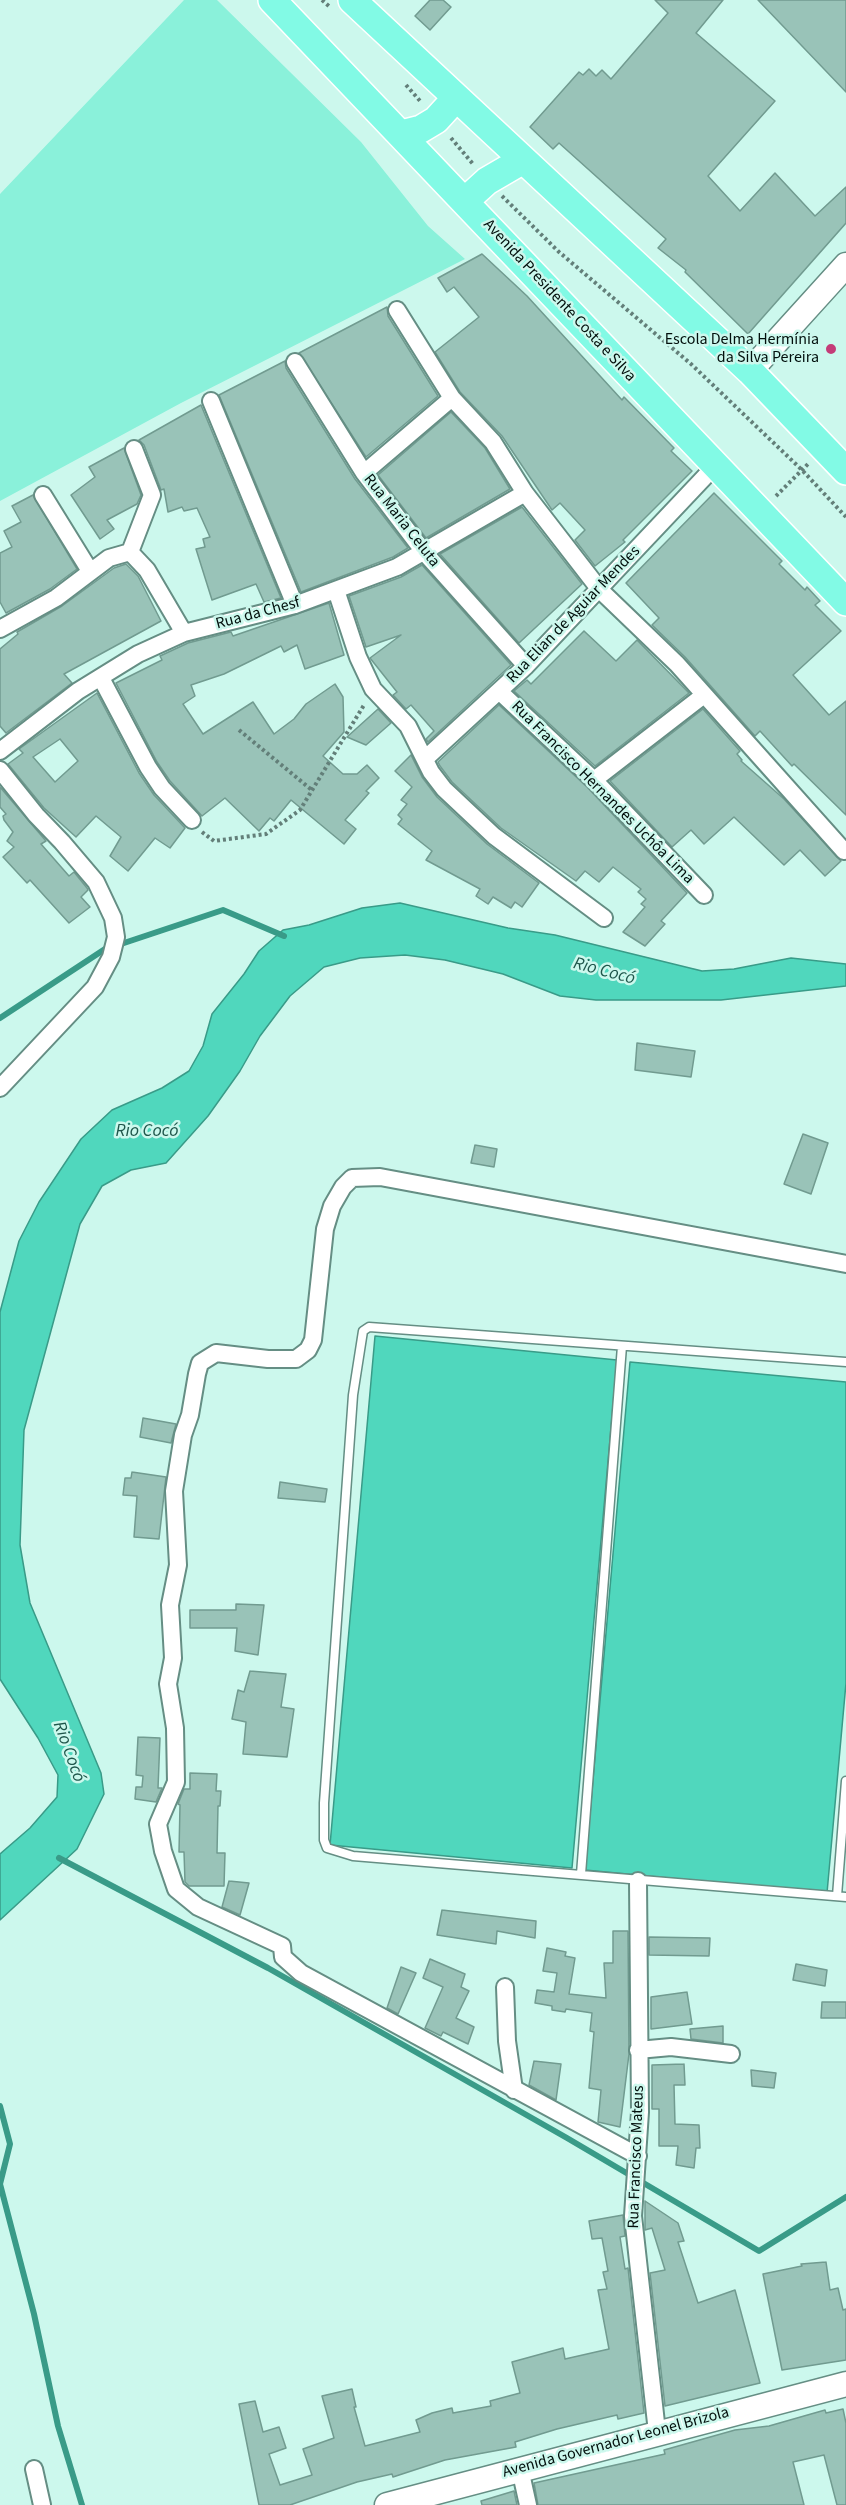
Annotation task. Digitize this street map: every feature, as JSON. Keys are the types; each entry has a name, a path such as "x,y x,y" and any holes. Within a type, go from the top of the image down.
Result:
{"main road":[{"name":"Avenida Presidente Costa e Silva","path":"272,0 846,602"},
{"path":"341,4 456,98 750,370 846,471"},
{"path":"400,134 421,129 436,120 456,98"},
{"path":"465,201 487,181 523,160"}],"street":[{"path":"750,370 846,265"},
{"path":"397,310 452,398 493,442 525,493 600,590 677,664 844,851"},
{"name":"Rua Maria Celuta","path":"295,362 364,473 424,552 526,666"},
{"path":"364,473 452,398"},
{"path":"211,401 296,605"},
{"path":"130,552 152,495 135,449"},
{"name":"Rua Elian de Aguiar Mendes","path":"426,758 526,666 716,466"},
{"name":"Rua da Chesf","path":"0,751 78,691 138,654 184,633 296,605 397,567 525,493"},
{"path":"44,495 90,571"},
{"path":"0,629 56,598 109,558 130,552"},
{"path":"130,552 147,570 184,633"},
{"path":"336,590 358,657 373,689 408,726 431,772 464,810 494,836 604,918"},
{"path":"101,678 147,766 162,788 192,820"},
{"name":"Rua Francisco Hernandes Uchôa Lima","path":"500,692 594,780 704,895"},
{"path":"594,780 704,695"},
{"path":"0,770 36,815 96,882 113,918 116,937 104,974 84,1000 0,1088"},
{"path":"638,2156 301,1973 283,1956 282,1946 198,1907 176,1889 158,1824 176,1782 175,1728 168,1684 173,1658 170,1605 178,1565 174,1491 183,1435 190,1415 200,1363 216,1353 267,1359 296,1359 308,1350 313,1340 325,1229 332,1206 343,1187 352,1178 380,1177 846,1264"},
{"name":"Rua Francisco Mateus","path":"638,1881 640,2112 633,2216 657,2432"},
{"path":"505,1986 507,2041 514,2090"},
{"path":"638,2050 670,2047 731,2055"},
{"name":"Avenida Governador Leonel Brizola","path":"387,2505 419,2501 520,2469 846,2384"},
{"path":"34,2469 42,2505"},
{"path":"520,2469 528,2505"}],"lane":[{"path":"846,1362 369,1327 363,1330 353,1395 324,1803 324,1840 327,1848 353,1856 841,1897 846,1781"},
{"path":"581,1874 622,1346"}],"path":[{"path":"322,0 341,4"},
{"name":"Avenida Presidente Costa e Silva","path":"401,79 487,181 559,252 691,364 802,470 846,517"},
{"path":"773,499 814,458"},
{"path":"192,820 214,841 266,834 300,810 373,689"},
{"path":"239,730 313,791"}],"shaded area":[{"path":"184,0 217,0 361,142 428,226 465,259 181,403 0,501 0,194"}],"water":[{"name":"Rio Cocó","path":"400,903 508,928 555,935 702,971 734,969 791,958 846,964 846,986 721,1000 596,1000 560,996 503,974 445,960 405,955 360,958 324,967 290,996 260,1036 240,1071 208,1116 166,1163 131,1170 102,1186 80,1224 24,1430 20,1545 30,1603 101,1773 104,1794 77,1849 0,1920 0,1854 30,1828 57,1797 58,1775 38,1738 0,1679 0,1312 19,1241 39,1202 81,1139 112,1110 162,1088 189,1071 203,1046 212,1014 259,951 283,930 309,925 362,908"},
{"path":"375,1336 617,1360 572,1868 330,1845"},
{"path":"630,1362 846,1382 846,1683 827,1893 585,1870"}],"building":[{"path":"430,0 443,0 451,7 430,30 415,16"},
{"path":"655,0 723,0 696,33 775,101 708,176 740,211 775,173 815,216 846,187 846,223 748,334 685,272 686,270 658,248 666,239 559,143 553,149 530,127 579,72 583,75 589,69 596,76 602,70 611,79 668,13"},
{"path":"758,0 846,0 846,92"},
{"path":"482,254 527,296 622,400 624,397 674,448 671,451 692,471 623,540 625,542 595,566 575,540 585,530 560,503 552,510 502,436 460,392 435,352 479,317 454,287 447,292 438,278"},
{"path":"387,307 388,316 438,396 366,457 299,353"},
{"path":"285,361 286,368 355,479 408,548 393,557 301,592 219,395"},
{"path":"201,405 281,598 264,602 256,584 212,600 196,549 205,547 203,539 210,537 197,508 184,511 182,507 168,512 164,489 161,490 144,445 139,440"},
{"path":"451,412 485,448 510,489 426,538 378,475"},
{"path":"124,448 141,495 137,504 107,520 114,529 100,539 71,495 95,477 89,467"},
{"path":"714,493 782,561 779,564 805,590 807,587 820,601 815,605 841,631 793,675 829,715 846,701 846,815 794,764 792,766 760,731 755,736 685,657 652,625 659,618 626,583"},
{"path":"33,495 77,569 50,589 6,613 0,602 0,553 12,547 4,531 21,522 12,506"},
{"path":"522,507 582,584 519,643 440,554"},
{"path":"126,564 138,576 161,621 64,674 72,683 6,733 0,726 0,649 18,634 17,632 62,606 114,568"},
{"path":"422,565 511,665 428,742 426,739 434,731 411,705 406,709 393,695 397,692 370,658 401,635 366,647 349,596 401,577"},
{"path":"329,603 344,655 305,669 297,645 284,652 281,646 224,674 191,685 195,696 183,704 203,734 253,702 274,734 294,719 306,704 335,684 343,697 344,732 323,756 343,774 357,774 367,765 379,778 366,791 369,793 345,820 356,829 344,844 291,800 274,821 270,818 259,831 225,798 202,816 170,781 157,762 116,683 162,660 160,656 188,643 231,632 233,636"},
{"path":"584,631 616,661 637,640 689,693 595,766 514,691 527,680 531,684"},
{"path":"97,693 139,773 154,795 185,828 170,848 155,838 128,871 110,856 121,837 96,816 76,837 44,808 8,764 23,753 19,749","holes":["60,739 78,761 55,782 33,757"]},
{"path":"499,705 587,787 687,893 661,921 665,924 645,946 623,932 645,907 641,904 646,899 638,892 641,889 613,867 599,882 585,871 576,881 501,828 452,782 440,766 438,762"},
{"path":"378,709 391,723 366,745 347,737"},
{"path":"703,709 740,751 737,754 741,761 784,799 841,861 825,876 800,850 784,865 734,817 704,844 691,830 672,847 610,781"},
{"path":"411,755 422,777 437,797 487,844 539,883 522,907 515,902 511,908 493,897 488,904 476,896 480,889 426,860 432,851 398,824 402,819 398,815 407,804 401,800 412,787 395,771"},
{"path":"0,787 46,841 41,844 69,876 74,872 87,888 88,890 81,897 90,907 69,923 30,880 27,883 3,857 14,847 7,841 13,832 4,820 3,816 6,814 0,807"},
{"path":"637,1043 695,1051 691,1077 635,1070"},
{"path":"803,1134 828,1143 811,1194 784,1184"},
{"path":"475,1145 497,1149 494,1167 471,1163"},
{"path":"143,1418 176,1424 171,1443 140,1437"},
{"path":"132,1472 166,1477 159,1539 134,1537 137,1496 123,1495 125,1478 131,1478"},
{"path":"280,1482 327,1489 325,1502 278,1498"},
{"path":"236,1604 264,1605 258,1655 235,1651 237,1628 190,1628 190,1610 236,1610"},
{"path":"250,1671 286,1674 281,1707 294,1709 287,1757 243,1754 246,1722 232,1719 238,1690 244,1692"},
{"path":"138,1737 160,1738 158,1788 162,1788 156,1802 135,1799 136,1787 142,1787 143,1776 136,1775"},
{"path":"190,1773 217,1774 216,1791 221,1791 220,1806 218,1806 217,1853 225,1853 224,1886 189,1886 185,1882 184,1852 179,1852 180,1805 178,1804 184,1789 190,1789"},
{"path":"229,1881 249,1883 240,1915 222,1907"},
{"path":"442,1910 536,1921 535,1938 497,1931 496,1944 437,1935"},
{"path":"613,1931 628,1931 629,2054 620,2127 598,2122 601,2090 589,2088 594,2032 590,2031 592,2013 566,2009 565,2012 552,2010 552,2006 535,2003 537,1990 554,1992 557,1973 543,1971 547,1948 566,1952 565,1956 575,1958 569,1994 606,1998 604,1963 613,1963"},
{"path":"649,1937 710,1938 709,1956 649,1955"},
{"path":"430,1959 465,1974 461,1987 469,1991 456,2018 474,2027 468,2044 443,2032 441,2036 425,2028 443,1987 423,1978"},
{"path":"796,1964 827,1970 825,1986 793,1980"},
{"path":"401,1967 416,1973 398,2014 387,2008"},
{"path":"687,1992 692,2024 651,2029 651,1997"},
{"path":"822,2002 846,2002 846,2018 821,2018"},
{"path":"723,2026 723,2043 691,2039 690,2029"},
{"path":"534,2061 561,2064 556,2100 529,2085"},
{"path":"684,2064 685,2085 674,2085 675,2124 699,2125 700,2148 696,2148 694,2168 676,2165 678,2146 659,2146 659,2109 652,2109 652,2065"},
{"path":"751,2070 776,2073 774,2088 752,2086"},
{"path":"645,2201 678,2223 684,2241 678,2242 698,2303 735,2290 760,2383 665,2406 650,2273 665,2270 652,2228 645,2230"},
{"path":"623,2215 625,2236 620,2237 625,2269 628,2268 644,2413 618,2419 617,2415 557,2429 515,2442 516,2447 445,2460 393,2477 392,2474 357,2482 290,2505 259,2505 239,2404 255,2401 263,2432 279,2427 286,2448 269,2454 280,2485 312,2475 303,2449 334,2438 322,2396 352,2389 356,2407 354,2407 365,2446 420,2432 416,2420 432,2413 452,2408 453,2413 491,2406 490,2401 520,2393 512,2362 563,2348 565,2359 609,2349 598,2290 607,2289 603,2272 608,2271 602,2238 592,2239 589,2221"},
{"path":"826,2262 830,2290 838,2288 843,2310 846,2309 846,2360 782,2370 763,2274 802,2266 801,2264"},
{"path":"843,2409 846,2423 846,2505 837,2505 824,2455 793,2462 804,2505 538,2505 534,2483 665,2454 664,2450 735,2430 769,2426 825,2410 826,2413"},
{"path":"514,2491 517,2505 482,2505 481,2501"}],"waterway":[{"path":"118,945 223,910 284,936"},
{"path":"0,1018 105,949"},
{"path":"59,1858 268,1968 567,2138 759,2251 846,2197"},
{"path":"0,2106 10,2144 0,2184 34,2314 58,2426 82,2505"}],"place":[{"name":"Escola Delma Hermínia da Silva Pereira","path":"831,349"}]}
